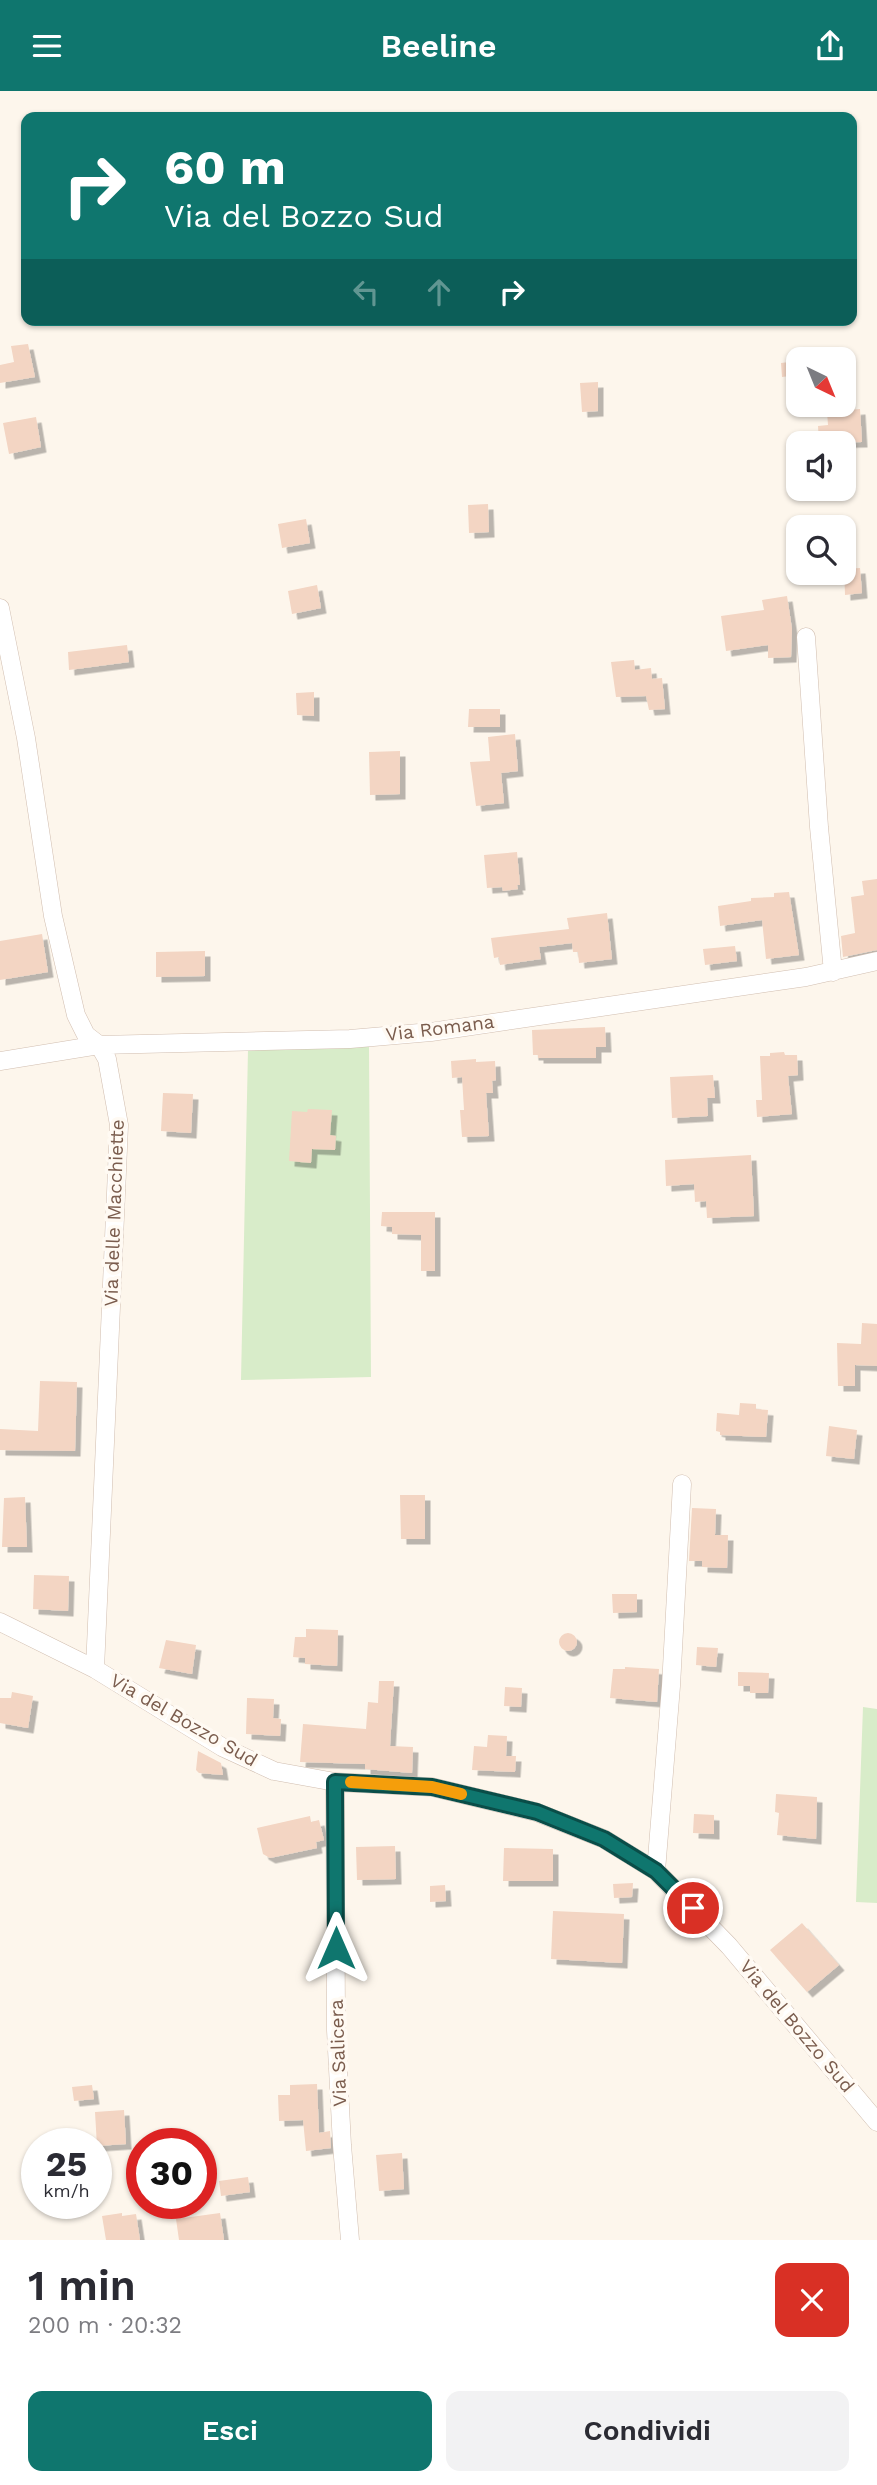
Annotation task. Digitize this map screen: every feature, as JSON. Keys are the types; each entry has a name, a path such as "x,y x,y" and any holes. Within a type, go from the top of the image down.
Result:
{"street":[{"name":"Via delle Macchiette","path":"0,608 26,738 53,916 76,1015 86,1035 99,1045 107,1059 119,1125 95,1669"},
{"path":"806,637 818,827 833,972"},
{"name":"Via Romana","path":"0,1061 99,1045 350,1039 431,1032 833,972 877,961"},
{"path":"656,1871 671,1686 682,1484"},
{"name":"Via del Bozzo Sud","path":"0,1622 95,1669 222,1747 274,1771 335,1782 432,1787 537,1812 604,1839 656,1871 729,1946 877,2122"},
{"name":"Via Salicera","path":"335,1782 337,2030 342,2145 350,2240"}],"green space":[{"path":"369,1046 371,1377 241,1380 248,1050"},
{"path":"863,1707 877,1709 877,1903 856,1902"}],"building":[{"path":"28,344 35,377 0,383 0,365 14,362 11,346"},
{"path":"786,362 786,376 782,377 781,363"},
{"path":"598,382 598,411 582,412 580,383"},
{"path":"856,409 860,409 862,442 856,442 856,431 818,431 818,426 828,425 827,417 856,417"},
{"path":"36,417 41,447 9,454 3,423"},
{"path":"488,504 489,532 469,533 468,505"},
{"path":"306,519 310,543 282,548 278,524"},
{"path":"856,568 860,568 862,593 845,595 845,585 856,585"},
{"path":"317,585 321,608 292,614 288,591"},
{"path":"787,596 792,629 791,657 768,658 768,645 726,651 721,616 764,610 762,600"},
{"path":"127,645 129,662 69,670 68,652"},
{"path":"634,660 635,670 651,668 652,679 662,678 665,709 649,710 646,696 616,697 611,662"},
{"path":"314,692 314,716 297,715 296,693"},
{"path":"469,709 500,709 500,727 468,727"},
{"path":"515,734 518,771 501,773 504,803 476,806 470,762 490,761 488,737"},
{"path":"400,751 400,794 370,795 369,752"},
{"path":"517,852 520,885 517,885 518,889 503,891 502,887 487,888 484,855"},
{"path":"877,879 877,950 843,957 841,936 855,933 851,897 864,895 862,881"},
{"path":"789,892 799,955 766,959 762,920 720,926 718,906"},
{"path":"607,913 612,959 579,963 578,952 573,952 572,943 539,947 541,959 500,965 499,957 494,958 491,938 569,929 567,918"},
{"path":"42,934 48,972 0,980 0,941"},
{"path":"735,946 737,961 705,965 703,949"},
{"path":"205,951 205,976 156,977 156,952"},
{"path":"605,1027 606,1047 596,1047 596,1058 538,1058 538,1055 533,1055 532,1030"},
{"path":"784,1052 785,1055 797,1055 798,1075 788,1076 792,1114 757,1117 756,1100 762,1100 760,1056"},
{"path":"476,1059 476,1062 495,1061 496,1080 492,1081 493,1093 486,1093 489,1136 462,1137 462,1077 452,1078 451,1061"},
{"path":"713,1075 715,1098 707,1098 708,1116 672,1118 670,1077"},
{"path":"163,1093 193,1094 191,1133 161,1131"},
{"path":"308,1109 332,1110 330,1135 336,1136 335,1150 312,1149 311,1163 289,1161 292,1111 307,1112"},
{"path":"751,1155 754,1216 707,1218 706,1201 695,1202 694,1184 666,1186 665,1160"},
{"path":"382,1212 435,1212 435,1271 421,1271 421,1235 392,1234 392,1227 381,1226"},
{"path":"862,1323 877,1324 877,1366 855,1365 855,1386 838,1386 837,1343 861,1344"},
{"path":"40,1381 77,1382 75,1451 0,1450 0,1429 38,1431"},
{"path":"740,1403 756,1404 756,1409 768,1410 766,1437 720,1435 720,1432 716,1431 717,1413 739,1415"},
{"path":"829,1426 857,1430 854,1459 826,1456"},
{"path":"400,1495 425,1495 425,1539 401,1539"},
{"path":"25,1497 27,1547 2,1547 4,1498"},
{"path":"692,1508 716,1509 715,1535 728,1535 727,1568 702,1567 702,1561 689,1561"},
{"path":"34,1575 69,1576 68,1611 33,1609"},
{"path":"612,1594 637,1594 637,1612 613,1613"},
{"path":"306,1629 338,1630 337,1666 305,1664 305,1658 293,1657 295,1637 306,1637"},
{"path":"568,1633 574,1636 577,1642 574,1648 568,1651 562,1648 559,1642 562,1636"},
{"path":"166,1640 196,1645 192,1674 159,1668"},
{"path":"697,1647 718,1648 716,1667 696,1665"},
{"path":"613,1669 659,1669 657,1702 610,1698"},
{"path":"738,1672 769,1673 768,1693 750,1693 750,1686 738,1686"},
{"path":"379,1681 394,1681 390,1746 413,1747 412,1773 365,1769 365,1764 300,1762 303,1724 366,1729 368,1702 378,1703"},
{"path":"505,1687 522,1688 521,1707 504,1706"},
{"path":"12,1692 33,1696 28,1728 0,1723 0,1698 11,1698"},
{"path":"247,1698 274,1699 273,1718 281,1719 280,1736 246,1734"},
{"path":"488,1735 507,1736 506,1756 516,1756 515,1772 472,1770 474,1746 487,1747"},
{"path":"198,1751 221,1763 223,1775 199,1773 196,1770"},
{"path":"776,1794 817,1797 816,1839 777,1835 779,1813 775,1812"},
{"path":"694,1814 714,1815 714,1834 693,1833"},
{"path":"310,1816 311,1822 319,1820 324,1840 316,1842 317,1848 270,1858 263,1854 257,1828"},
{"path":"395,1846 396,1879 357,1880 356,1847"},
{"path":"504,1848 553,1849 553,1881 503,1881"},
{"path":"633,1883 632,1897 614,1898 613,1884"},
{"path":"445,1885 446,1901 430,1902 430,1886"},
{"path":"553,1911 624,1914 622,1963 551,1959"},
{"path":"802,1923 839,1965 807,1992 770,1950"},
{"path":"317,2084 319,2133 330,2131 331,2148 306,2151 303,2120 279,2121 278,2095 290,2095 290,2085"},
{"path":"92,2085 94,2099 74,2101 72,2087"},
{"path":"124,2110 126,2144 112,2145 112,2128 96,2128 95,2112"},
{"path":"402,2153 404,2189 379,2191 376,2155"},
{"path":"248,2177 250,2192 221,2196 219,2181"},
{"path":"122,2213 126,2219 137,2219 140,2240 106,2240 102,2219 112,2219 112,2214"},
{"path":"217,2213 220,2213 224,2240 179,2240 176,2219 217,2219"}],"slow traffic":[{"path":"351,1782 432,1787 461,1794"}],"route":[{"path":"336,1948 335,1782 432,1787 537,1812 604,1839 656,1871 693,1908"}]}
